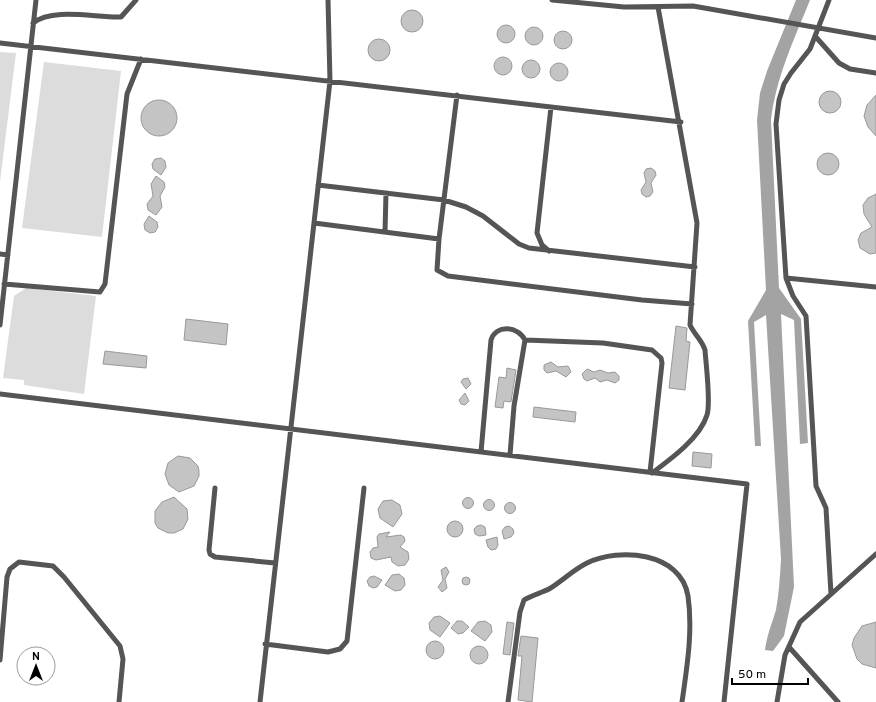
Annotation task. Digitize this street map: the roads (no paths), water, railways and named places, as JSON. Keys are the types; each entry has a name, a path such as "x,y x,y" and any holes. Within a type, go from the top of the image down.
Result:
{"lane":[{"path":"0,325 36,0"},
{"path":"33,23 38,19 53,14 121,18 136,0"},
{"path":"260,702 265,644 330,81 328,0"},
{"path":"552,0 624,7 693,6 874,38 876,33"},
{"path":"829,0 816,28 815,36 805,58 791,73 784,84 779,100 776,124 786,278 793,296 806,316 816,486 826,508 831,594"},
{"path":"651,473 678,454 696,433 708,414 704,350 702,342 692,331 690,325 697,223 680,122 658,7"},
{"path":"815,36 839,63 850,68 876,73"},
{"path":"0,43 680,122"},
{"path":"4,284 100,292 105,284 127,94 141,59"},
{"path":"456,95 439,239 437,270 448,276 642,300 692,304"},
{"path":"549,251 542,245 537,234 551,106"},
{"path":"318,185 444,200 466,207 483,216 519,244 529,248 695,267"},
{"path":"385,232 386,193"},
{"path":"314,223 439,239"},
{"path":"0,254 8,255"},
{"path":"786,278 876,287"},
{"path":"481,452 487,391 488,357 493,333 496,330 514,330 521,333 525,340 514,406 510,455"},
{"path":"525,340 603,343 652,350 657,354 662,363 651,473"},
{"path":"0,394 747,484 724,702"},
{"path":"215,488 209,550 210,554 215,557 275,563"},
{"path":"265,644 328,652 340,649 347,641 364,488"},
{"path":"778,702 785,655 800,622 876,554"},
{"path":"508,702 520,612 524,600 548,589 587,563 607,557 639,556 663,561 672,567 684,584 688,595 689,635 682,702"},
{"path":"0,660 7,577 10,569 19,562 53,566 64,577 120,646 123,659 119,702"},
{"path":"789,647 838,702"}]}
